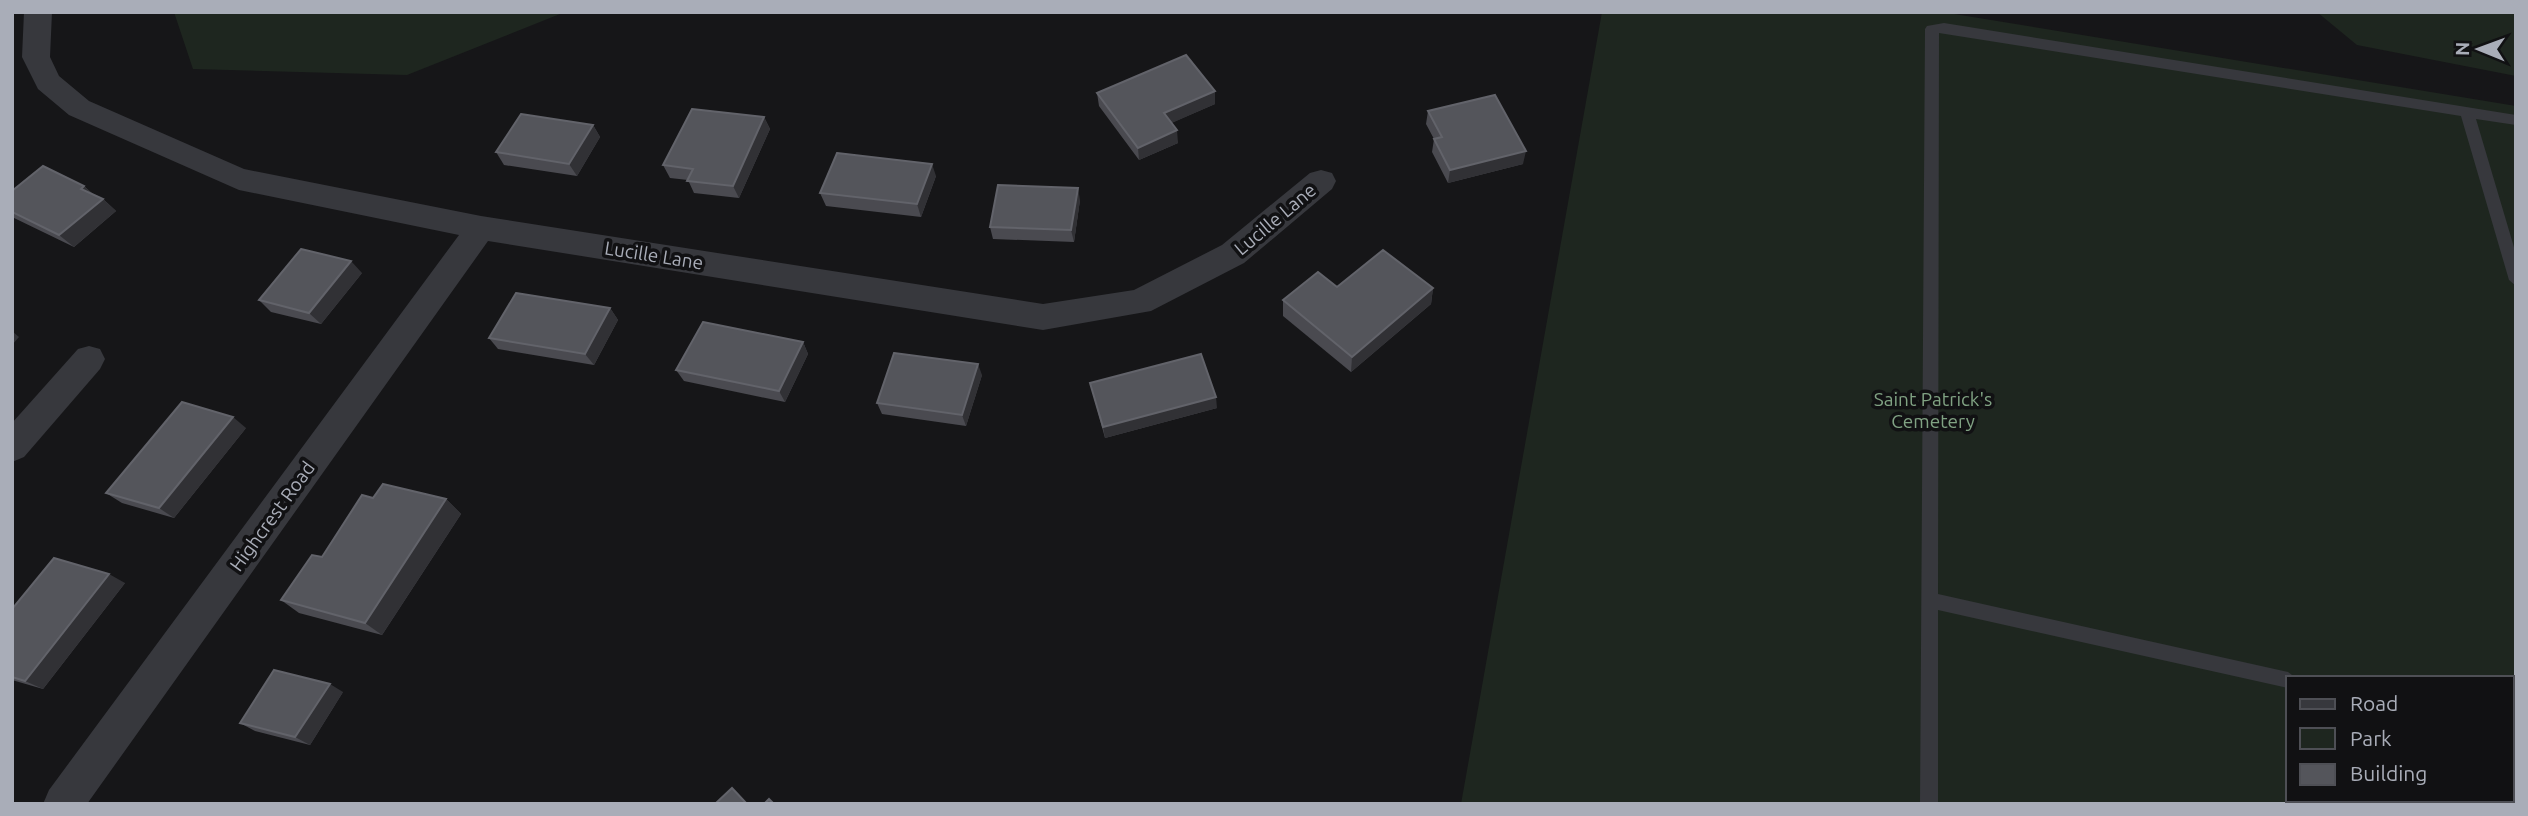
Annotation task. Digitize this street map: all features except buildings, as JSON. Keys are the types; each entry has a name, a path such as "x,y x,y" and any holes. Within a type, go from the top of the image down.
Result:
{"street":[{"name":"Lucille Lane","path":"38,12 36,57 48,82 79,108 239,179 481,228 1043,317 1140,302 1233,254 1321,181"},
{"name":"Highcrest Road","path":"63,804 481,228"},
{"path":"12,447 89,359"}],"lane":[{"path":"1929,804 1932,29 1944,28 2124,56 2516,120"},
{"path":"2466,112 2516,280"},
{"path":"1931,600 2286,680"}],"green space":[{"path":"174,12 565,12 407,75 193,69"},
{"name":"Saint Patrick's Cemetery","path":"1602,12 1942,12 2516,106 2516,804 1461,804"},
{"path":"2317,12 2516,12 2516,76 2357,45"}]}
